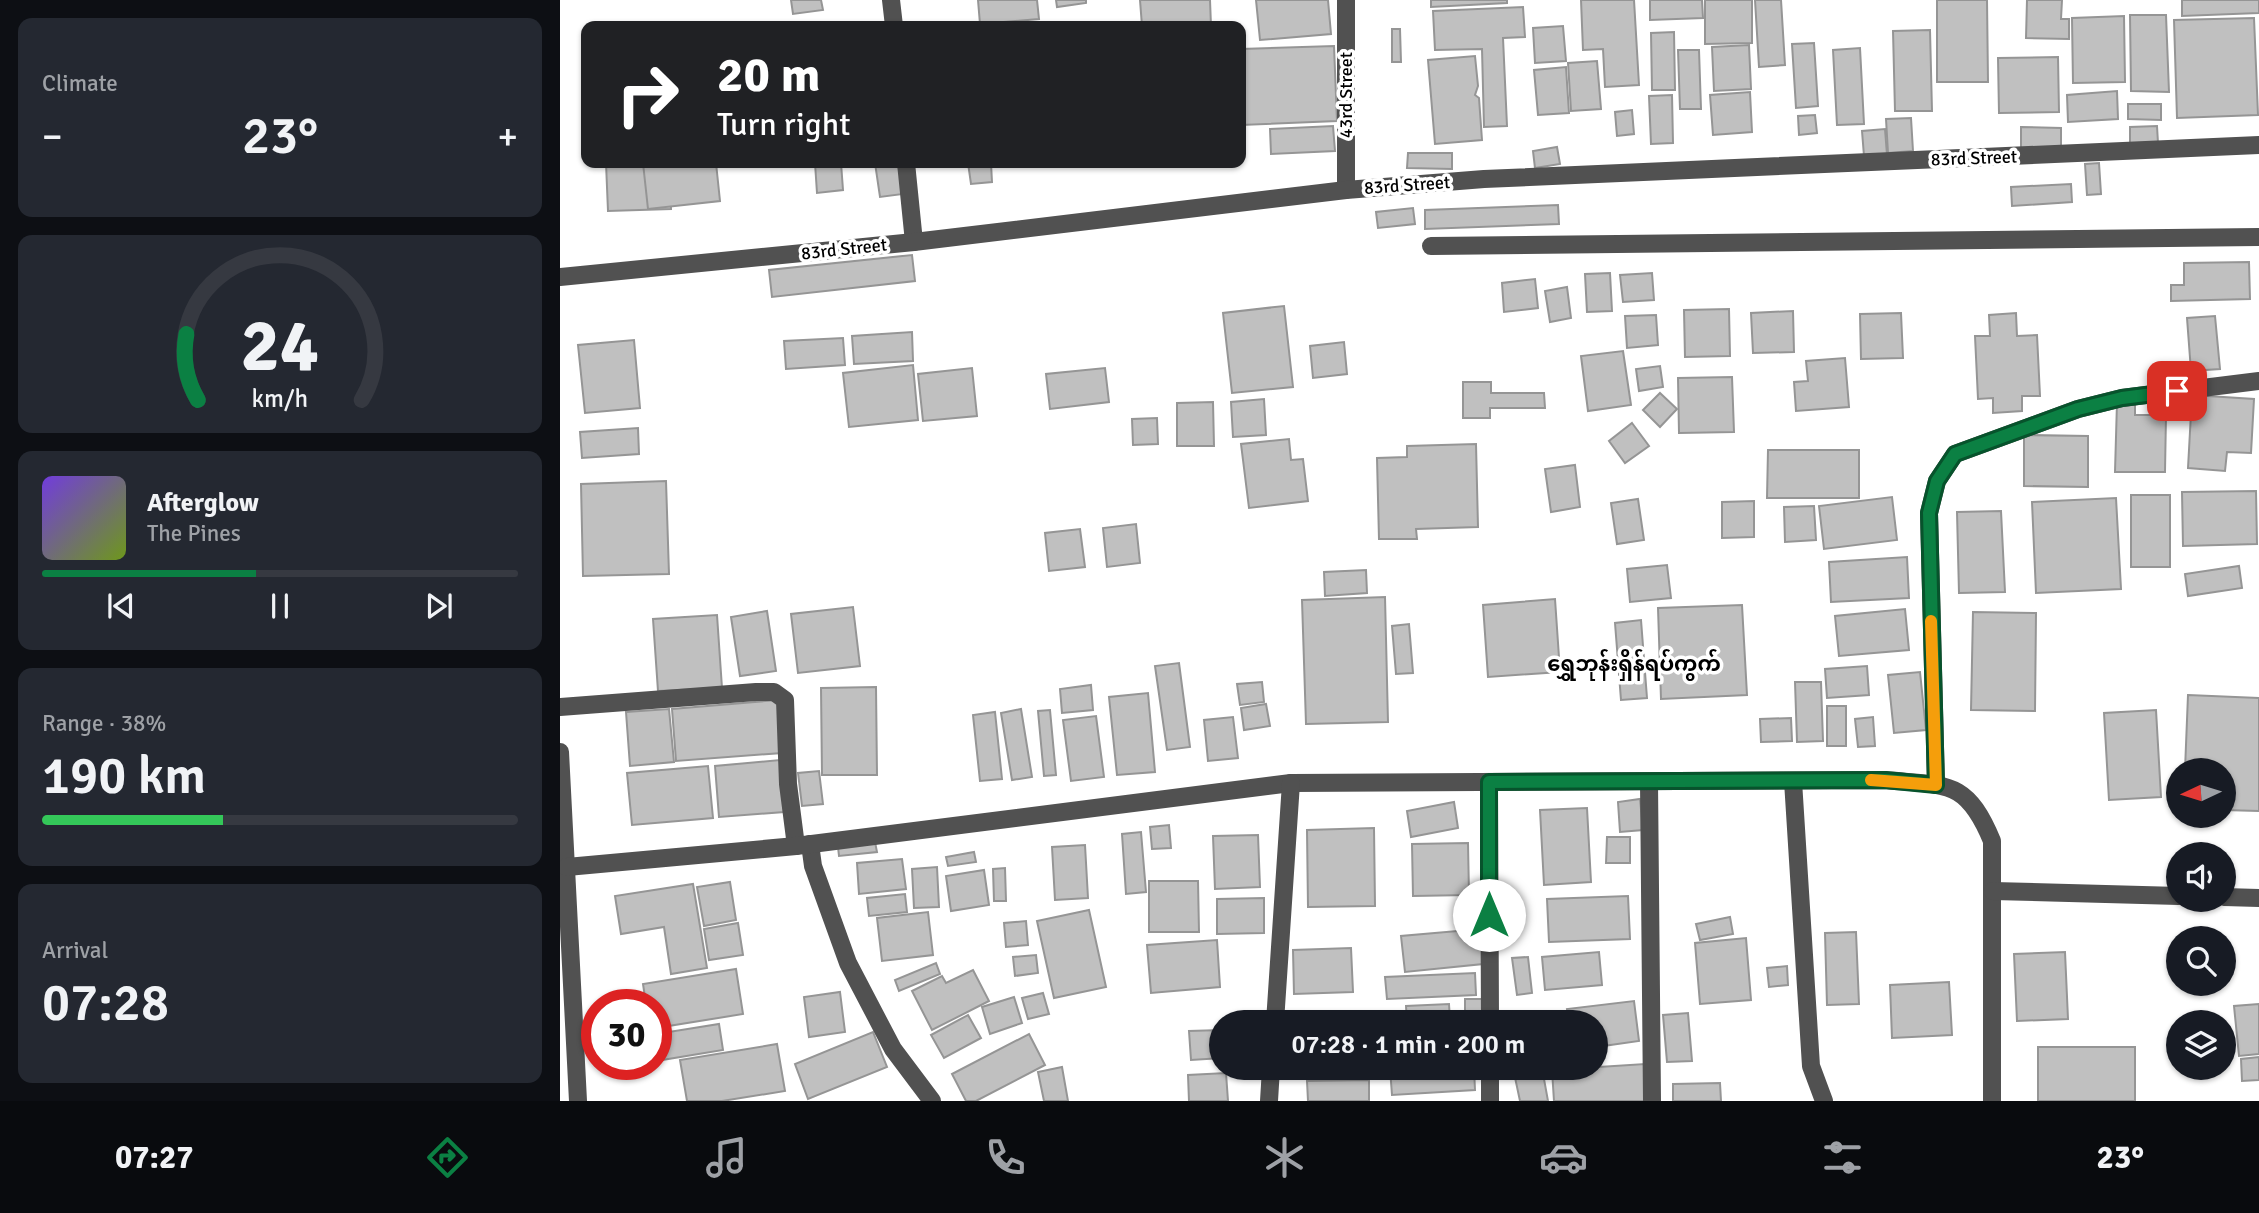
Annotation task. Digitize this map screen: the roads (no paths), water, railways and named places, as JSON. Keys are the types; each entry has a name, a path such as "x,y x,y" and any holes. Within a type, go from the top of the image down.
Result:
{"street":[{"path":"891,0 893,21"},
{"name":"43rd Street","path":"1346,0 1346,190"},
{"name":"83rd Street","path":"560,277 914,242 1346,190 1498,178 2259,145"},
{"path":"907,168 914,242"},
{"path":"1431,246 2259,237"},
{"path":"1936,785 1929,513 1937,481 1955,454 2078,409 2122,398 2259,381"},
{"path":"560,706 756,692 774,692 785,700 787,775 803,845 848,963 893,1049 932,1101"},
{"path":"560,752 567,867 568,1060 578,1101"},
{"path":"567,867 803,845 1291,783 1885,780 1948,786 1969,798 1983,819 1992,841 1990,1101"},
{"path":"1793,781 1811,1066 1824,1101"},
{"path":"1489,782 1490,1010"},
{"path":"1649,782 1652,1101"},
{"path":"1276,1010 1291,783"},
{"path":"1993,891 2166,896"},
{"path":"2236,897 2259,898"},
{"path":"1269,1101 1270,1080"},
{"path":"1490,1080 1490,1101"}],"district":[{"name":"ရွှေဘုန်းရှိန်ရပ်ကွက်","path":"1634,664"}]}
